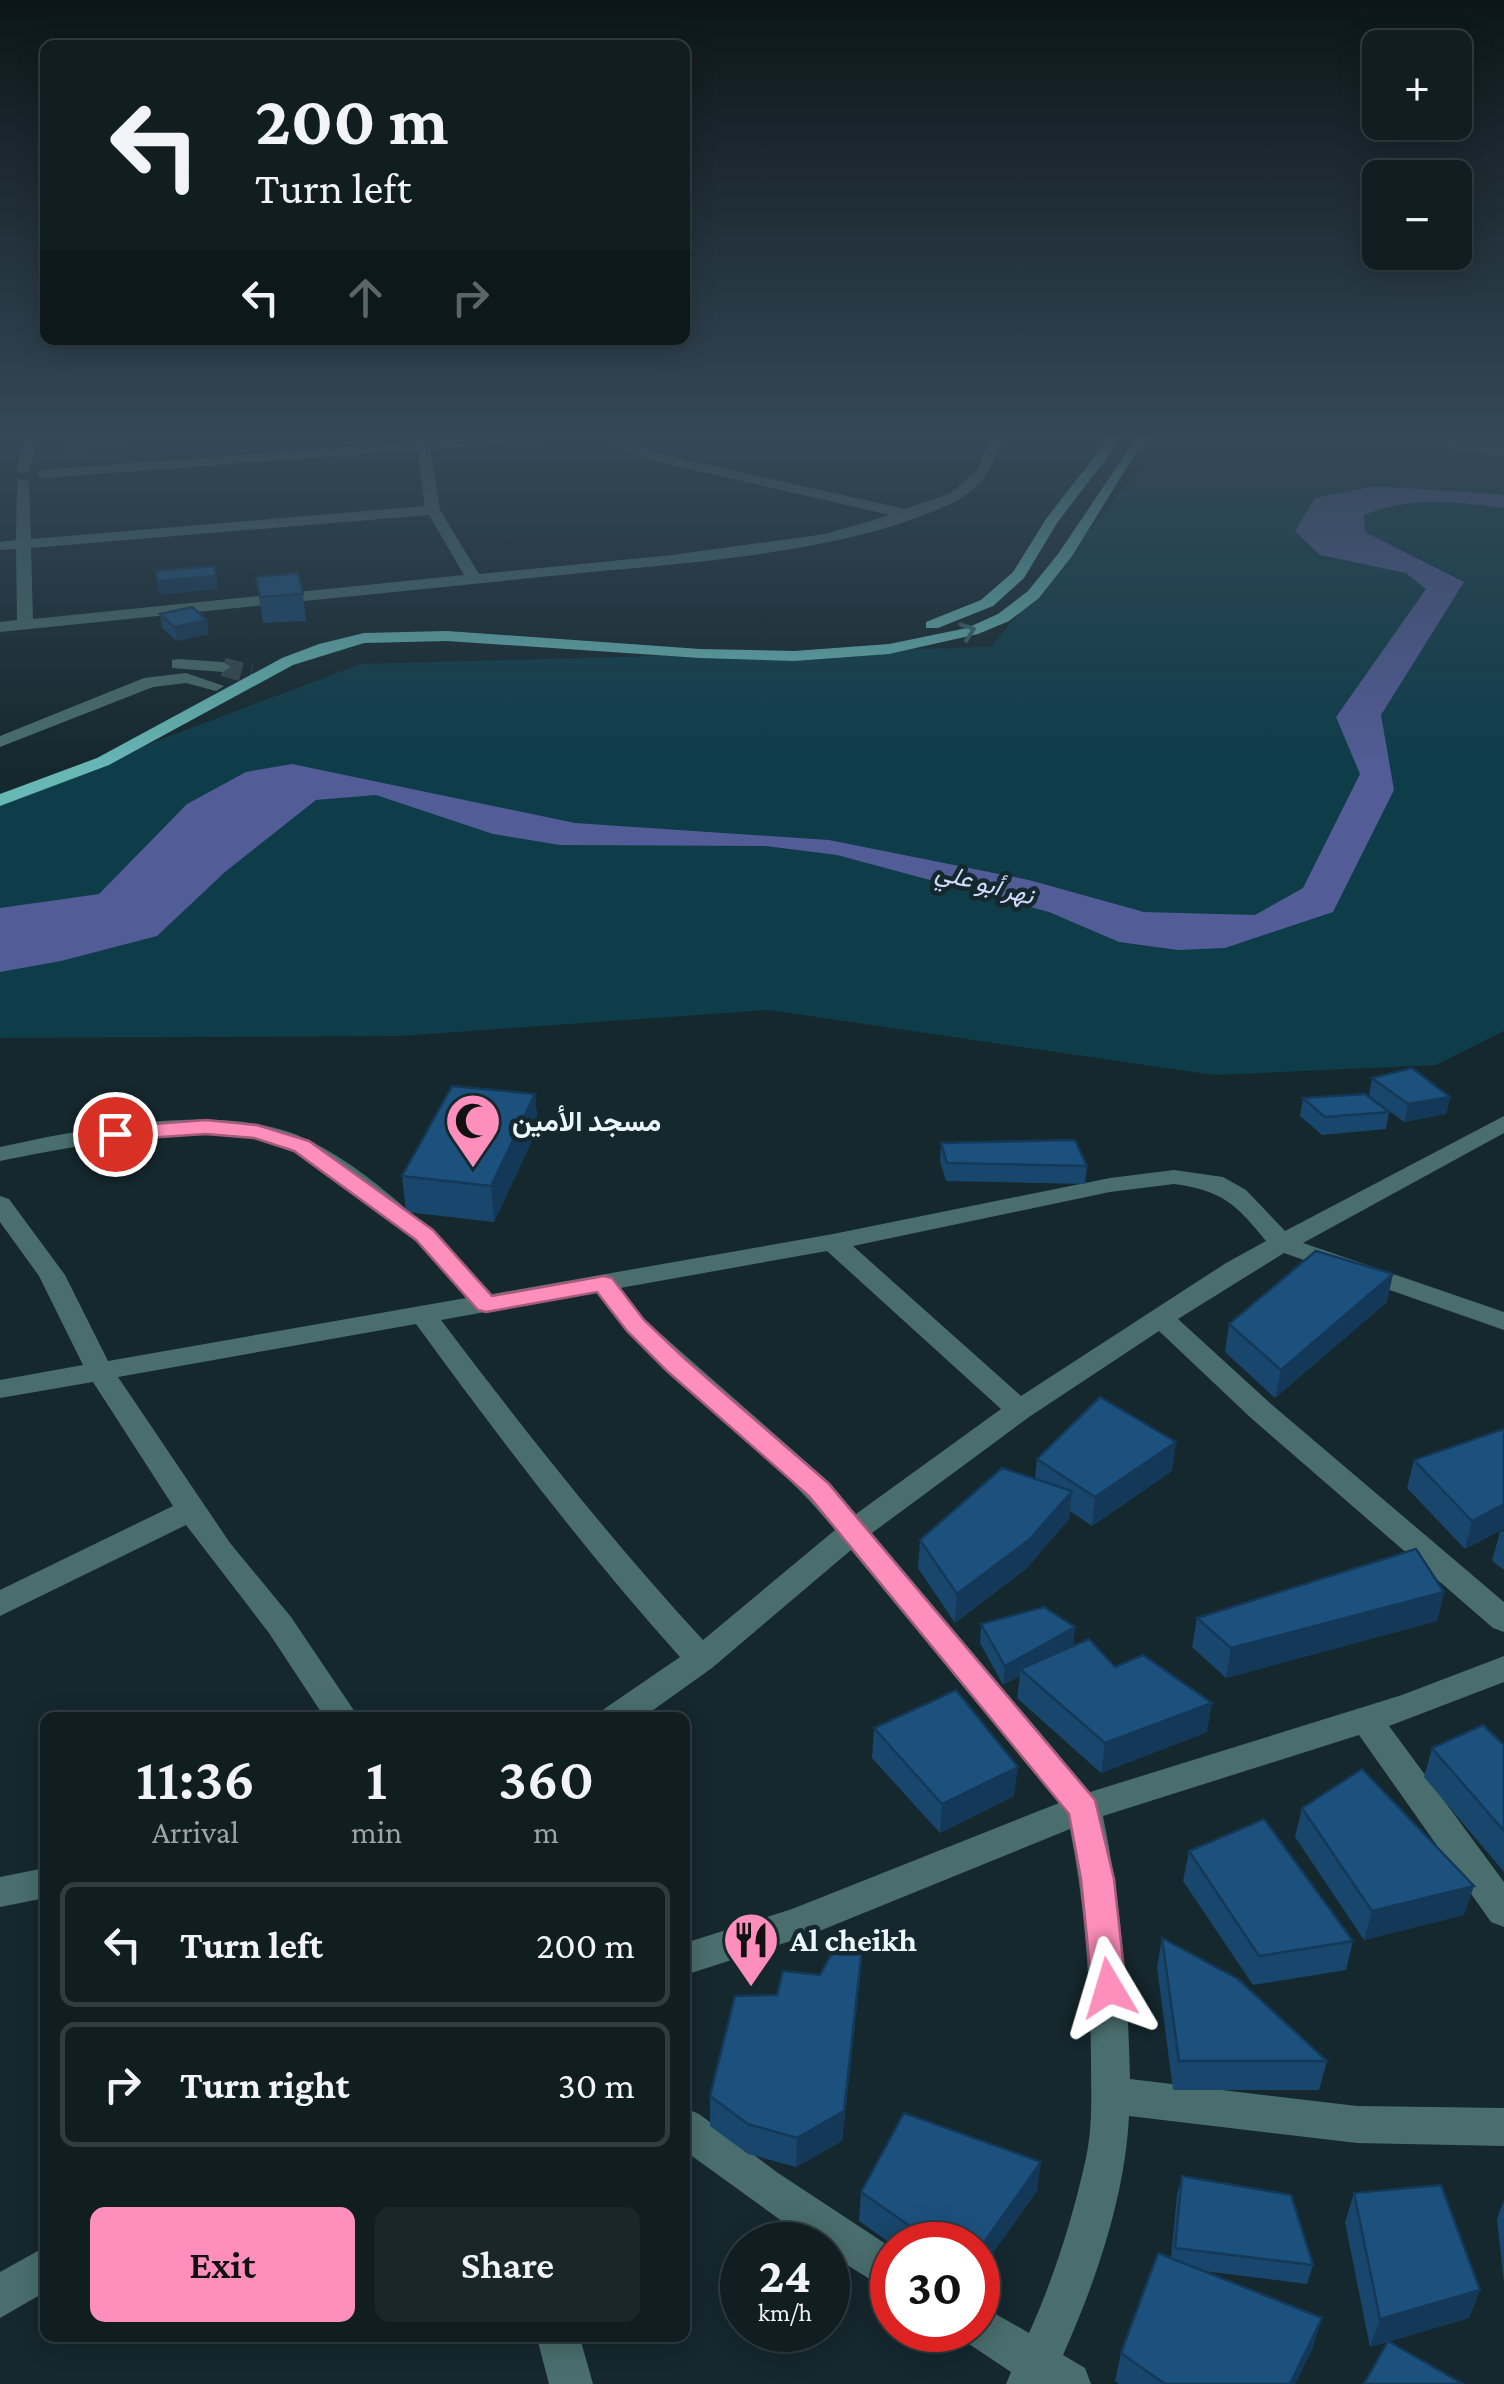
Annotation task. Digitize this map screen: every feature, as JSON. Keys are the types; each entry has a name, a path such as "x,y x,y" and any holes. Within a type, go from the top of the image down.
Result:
{"main road":[{"path":"0,789 131,734 216,686 309,641 353,629 383,626 762,645 894,636 988,602 1019,575 1038,545"},
{"path":"0,800 144,742 256,675 325,647 382,636 776,656 919,645 996,621 1018,608 1069,545"},
{"path":"1028,560 1058,563"}],"street":[{"path":"21,545 25,625"},
{"path":"454,545 473,577"},
{"path":"1,618 25,625 672,559 772,545"},
{"path":"0,645 25,625"},
{"path":"62,720 107,689 147,670 172,664 223,667"},
{"path":"0,742 164,679 186,678 216,686"},
{"path":"625,1712 701,1659 855,1530 1019,1410 1160,1316 1282,1244 1504,1123"},
{"path":"0,1154 74,1138 180,1128 245,1130 283,1138 321,1158 424,1235 486,1304"},
{"path":"0,1389 604,1284 1110,1185 1174,1177 1214,1182 1228,1189 1256,1212 1282,1244 1504,1321"},
{"path":"0,1204 52,1275 100,1370 191,1510 280,1625 339,1712"},
{"path":"833,1242 1019,1410"},
{"path":"604,1284 614,1301 649,1339 818,1490 855,1530 1084,1809 1098,1879 1109,1988 1111,2095 1106,2155 1046,2377 1000,2342"},
{"path":"423,1315 520,1446 630,1581 701,1659"},
{"path":"1160,1316 1261,1410 1504,1620"},
{"path":"0,1604 191,1510"},
{"path":"690,1958 878,1892 1084,1809 1365,1718 1504,1668"},
{"path":"1365,1718 1504,1911"},
{"path":"0,1892 40,1884"},
{"path":"1111,2095 1376,2124 1456,2130 1504,2127"},
{"path":"690,2131 764,2187 870,2257"},
{"path":"0,2297 40,2271"},
{"path":"560,2342 570,2384"}],"shaded area":[{"path":"1076,545 1504,545 1504,1031 1436,1065 1214,1075 768,1010 399,1036 0,1038 0,800 361,664 991,647"}],"water":[{"name":"نهر أبو علي","path":"1310,545 1391,545 1464,582 1381,715 1394,790 1333,912 1225,948 1178,950 1119,942 1049,912 837,855 766,846 560,845 493,834 376,795 316,800 225,872 157,936 0,972 0,908 99,894 187,804 246,772 292,764 575,823 829,840 1029,880 1144,912 1255,915 1303,888 1360,774 1336,717 1426,589 1406,573 1320,555"}],"building":[{"path":"214,566 216,576 157,581 156,571"},
{"path":"298,573 303,594 260,597 256,577"},
{"path":"192,607 207,620 174,627 160,614"},
{"path":"1412,1068 1450,1097 1408,1104 1372,1078"},
{"path":"452,1086 535,1094 491,1186 402,1176"},
{"path":"1365,1094 1389,1112 1325,1117 1303,1098"},
{"path":"1075,1140 1087,1166 947,1163 941,1143"},
{"path":"1316,1251 1393,1274 1281,1370 1229,1324"},
{"path":"1100,1397 1176,1442 1095,1497 1037,1459"},
{"path":"1504,1429 1504,1504 1472,1521 1414,1460"},
{"path":"1002,1468 1072,1491 1030,1539 957,1594 920,1540"},
{"path":"1416,1549 1444,1592 1231,1648 1197,1618"},
{"path":"1044,1607 1075,1627 1005,1666 981,1624"},
{"path":"1089,1639 1115,1667 1143,1655 1212,1703 1105,1743 1020,1669"},
{"path":"956,1690 1018,1767 942,1804 874,1728"},
{"path":"1483,1725 1504,1745 1504,1831 1432,1748"},
{"path":"1362,1769 1474,1886 1372,1911 1302,1808"},
{"path":"1264,1819 1353,1941 1259,1956 1189,1851"},
{"path":"1162,1938 1238,1979 1327,2061 1179,2061"},
{"path":"837,1944 862,1949 844,2111 797,2138 748,2124 710,2096 735,1996 777,1995 783,1971 820,1975"},
{"path":"904,2113 1041,2162 999,2222 904,2222 861,2192"},
{"path":"1182,2176 1291,2195 1313,2265 1175,2248"},
{"path":"1441,2185 1480,2290 1380,2319 1354,2193"},
{"path":"1158,2253 1322,2318 1290,2384 1165,2384 1121,2353"},
{"path":"1388,2341 1463,2384 1364,2384"}],"tunnel":[{"path":"223,667 251,674"}],"place":[{"name":"مسجد الأمين","path":"473,1170"},
{"name":"Al cheikh","path":"751,1989"}],"route":[{"path":"115,1134 206,1127 257,1131 302,1146 424,1235 486,1304 604,1284 635,1326 818,1490 855,1530 1084,1809 1098,1879 1109,1988"}]}
